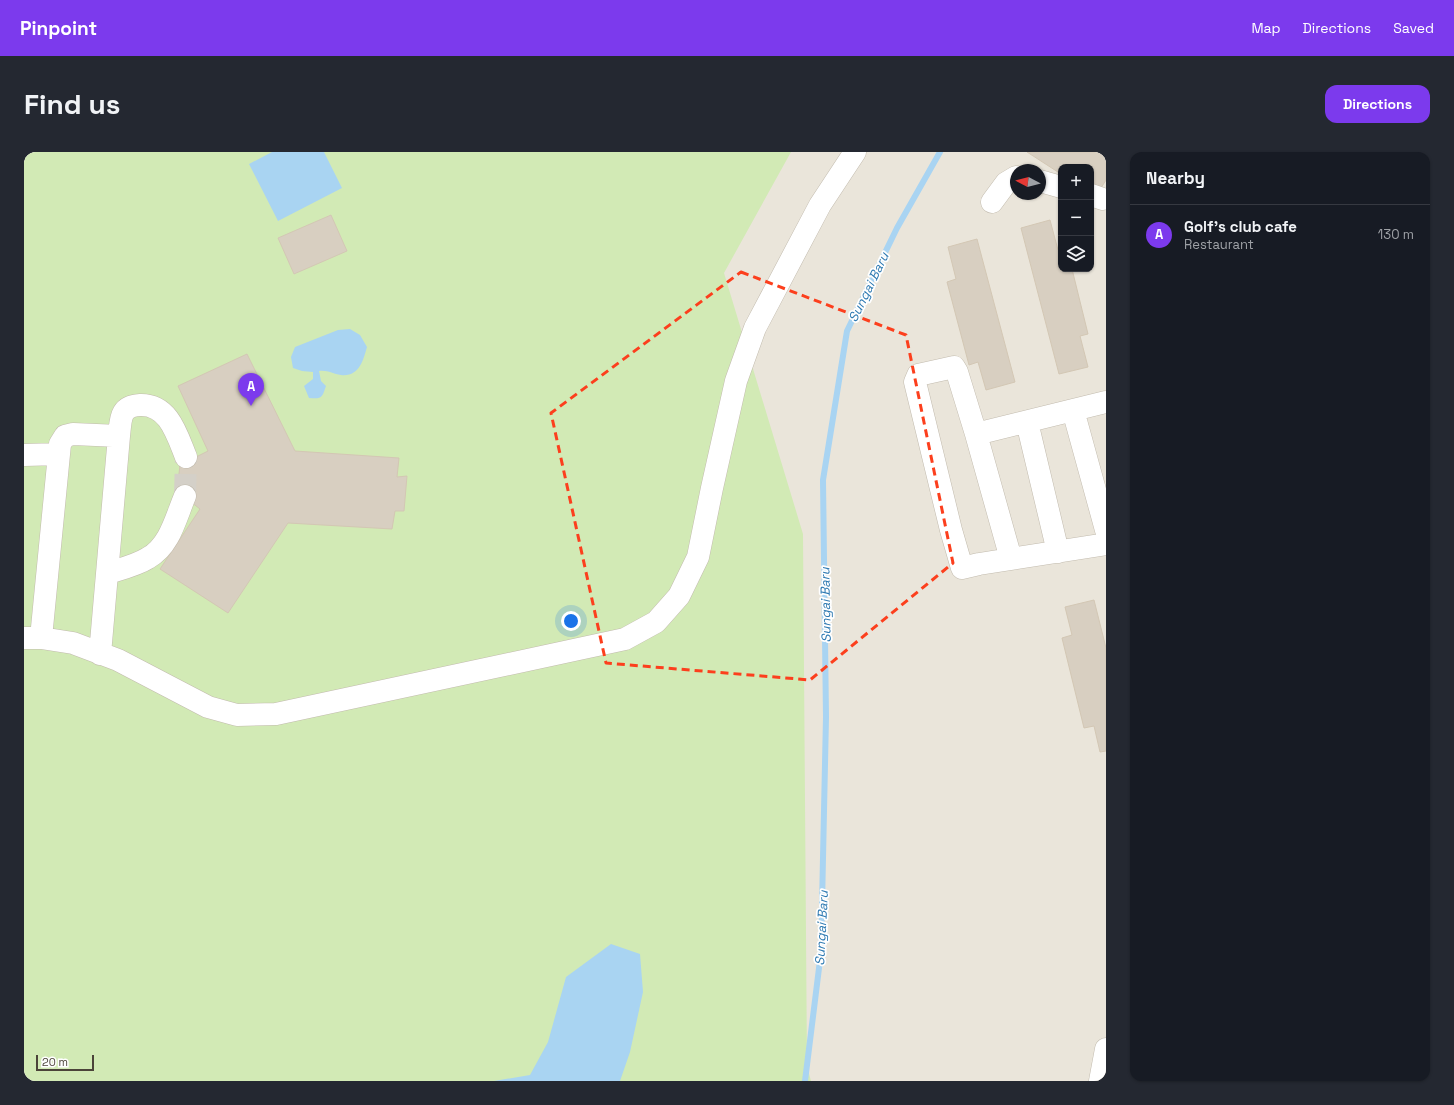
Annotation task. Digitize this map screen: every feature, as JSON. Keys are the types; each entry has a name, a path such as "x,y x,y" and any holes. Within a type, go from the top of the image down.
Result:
{"lane":[{"path":"119,436 74,434 65,436 60,444 32,638 72,643 118,660 208,707 236,715 276,714 625,639 656,622 680,596 698,558 736,381 755,328 820,205 854,152"},
{"path":"992,202 1006,183 1010,181"},
{"path":"1046,183 1058,186"},
{"path":"1011,559 957,372 954,367 918,375 915,382 951,530 962,568 1106,544"},
{"path":"976,434 1106,402"},
{"path":"100,654 119,436 122,416 125,410 130,406 152,405 160,410 169,419 186,457"},
{"path":"1073,410 1106,530"},
{"path":"1027,422 1058,552"},
{"path":"24,455 59,454"},
{"path":"108,573 148,559 156,553 166,541 185,496"},
{"path":"1100,1081 1106,1049"}],"highlighted area":[{"path":"741,272 906,335 953,563 810,680 606,663 551,413"}],"shaded area":[{"path":"24,152 1106,152 1106,1081 24,1081"}],"green space":[{"path":"24,152 791,152 724,273 803,534 807,1066 811,1081 24,1081"}],"water":[{"path":"272,152 324,152 342,188 278,221 249,164"},
{"path":"350,329 360,335 367,347 362,363 356,371 347,375 319,371 321,381 326,386 325,390 319,398 309,398 304,386 313,379 313,372 293,368 291,357 295,347 338,330"},
{"path":"611,944 640,954 643,992 630,1052 620,1081 494,1081 530,1075 548,1042 566,977"}],"building":[{"path":"1027,152 1106,152 1106,180 1096,196 1094,194 1094,164 1058,164 1058,172"},
{"path":"331,215 347,251 294,274 278,238"},
{"path":"1050,220 1058,250 1058,272 1073,272 1088,334 1080,336 1088,367 1059,374 1021,228"},
{"path":"977,239 1015,382 986,390 978,362 969,365 947,282 956,279 948,247"},
{"path":"247,354 295,451 399,458 397,477 407,476 404,511 395,511 392,529 288,523 228,613 160,569 200,509 177,491 180,465 208,451 178,386"},
{"path":"1094,600 1106,648 1106,751 1100,752 1094,726 1084,728 1062,638 1072,635 1065,607"}],"waterway":[{"name":"Sungai Baru","path":"805,1081 821,952 826,717 823,480 847,331 897,228 940,152"}],"tunnel":[{"path":"185,496 186,457"}],"place":[{"name":"Golf's club cafe","path":"251,406"}]}
